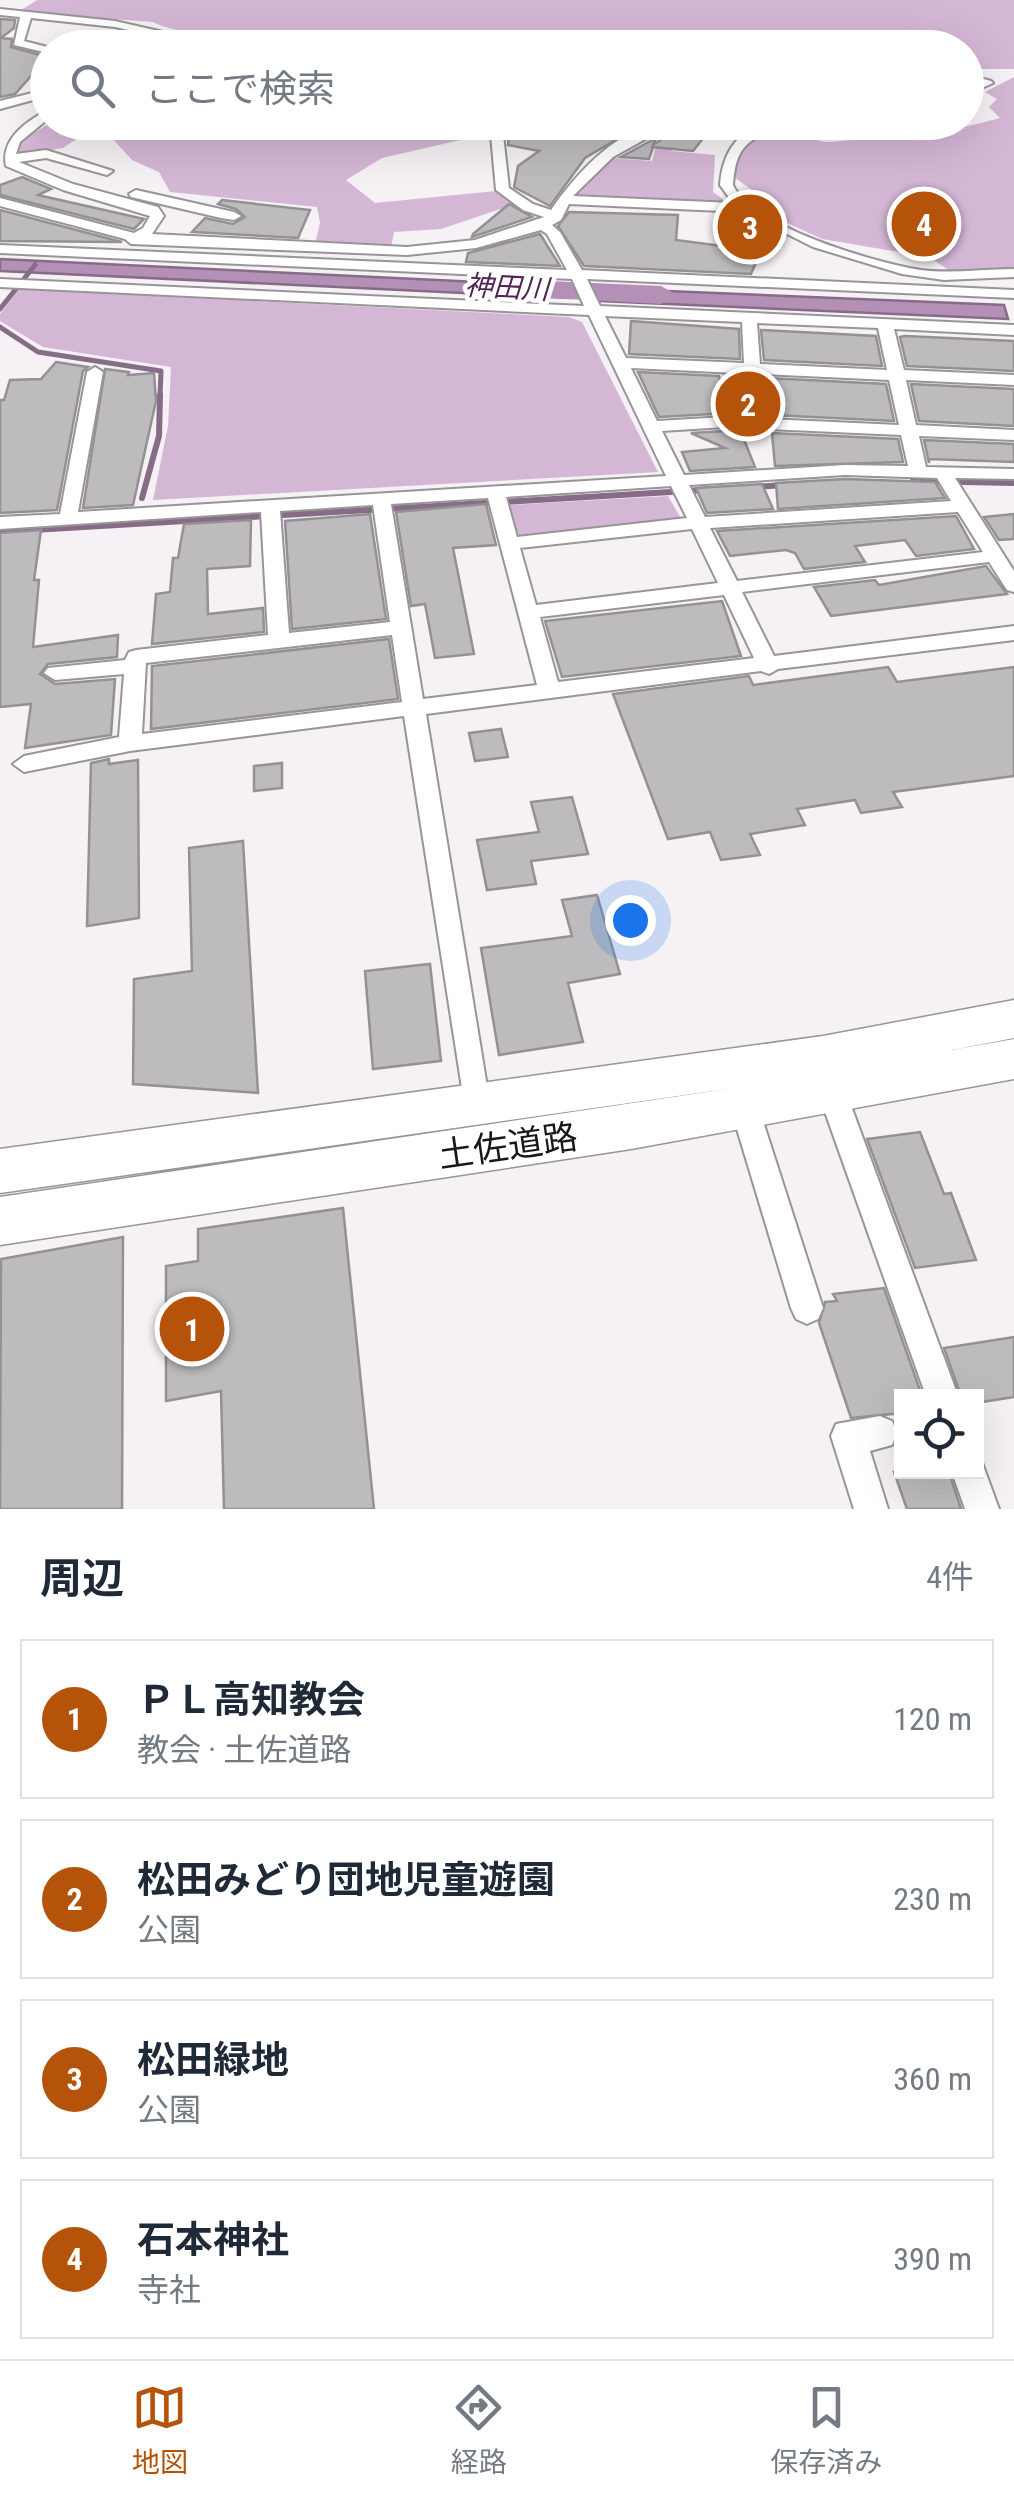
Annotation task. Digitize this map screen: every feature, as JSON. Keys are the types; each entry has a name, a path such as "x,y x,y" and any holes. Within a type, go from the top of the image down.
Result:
{"highway":[{"name":"土佐道路","path":"0,1171 823,1056 1014,1019"},
{"name":"土佐道路","path":"0,1221 745,1109 1014,1058"}],"street":[{"path":"0,12 142,30"},
{"path":"26,16 18,43 30,46"},
{"path":"0,105 30,97"},
{"path":"10,159 13,140 30,127"},
{"path":"501,140 503,190 549,221 769,667"},
{"path":"55,253 60,248 139,238 425,250 476,244 549,221 568,200 573,186 629,140"},
{"path":"0,249 1014,296 1009,273 949,276 902,270 820,245 748,208 731,196 726,185 730,152 738,140"},
{"path":"10,159 46,154 107,171"},
{"path":"10,159 20,170 153,210 157,216 139,238"},
{"path":"60,184 80,181 176,201 196,211 234,216"},
{"path":"568,200 748,208"},
{"path":"0,202 139,238"},
{"path":"0,283 1014,330"},
{"path":"749,318 752,368"},
{"path":"886,324 918,470"},
{"path":"620,363 1014,380"},
{"path":"68,518 95,372"},
{"path":"650,428 725,422 1014,435"},
{"path":"0,522 271,513 918,470 947,479 1014,474"},
{"path":"947,479 1014,586"},
{"path":"497,498 550,692"},
{"path":"382,505 476,1105"},
{"path":"510,543 696,523 964,506"},
{"path":"271,513 279,640"},
{"path":"528,612 994,556"},
{"path":"130,744 136,657 401,628"},
{"path":"24,764 130,744 413,712 1014,634"},
{"path":"55,674 135,666"},
{"path":"833,1094 939,1389"},
{"path":"745,1109 807,1308"},
{"path":"871,1509 848,1436 880,1433"},
{"path":"971,1479 982,1509"}],"shaded area":[{"path":"37,0 1014,0 1014,69 984,69 984,30 179,30 153,22 18,12"},
{"path":"1014,77 1014,270 950,271 929,257 822,239 757,209 772,205 734,177 735,157 751,140 984,140 984,122 1000,118 989,107 997,99 985,92"},
{"path":"30,135 30,140 75,140 63,148 14,156 21,141"},
{"path":"114,140 460,140 382,158 346,180 375,203 496,191 515,204 441,229 394,232 391,248 315,244 320,223 317,207 170,192 159,172 132,160"},
{"path":"656,145 673,146 671,151 715,155 713,192 732,206 573,198 582,182 612,158 652,161"},
{"path":"714,216 749,217 787,237 761,244"},
{"path":"19,289 569,317 582,322 658,472 153,500 168,426 171,367 43,347 0,321 0,314"},
{"path":"722,372 760,374 767,418 735,417"},
{"path":"668,496 683,522 517,539 510,505"}],"water":[{"path":"0,259 564,286 570,298 0,271"},
{"path":"594,288 1004,305 1008,319 600,301"}],"building":[{"path":"0,19 15,20 14,28 1,38 12,39 11,47 30,52 30,77 15,94 0,97"},
{"path":"508,140 616,140 585,158 550,206 514,187 518,166 539,151 508,145"},
{"path":"655,140 653,145 661,140 702,140 693,151 653,147 649,159 621,157"},
{"path":"22,177 51,189 38,195 144,219 134,229 0,195 0,185"},
{"path":"222,200 310,210 298,238 192,232 205,218 233,224 245,217 236,209 218,204"},
{"path":"509,204 532,217 472,237 473,234"},
{"path":"0,210 122,242 0,241"},
{"path":"569,212 678,215 676,240 761,251 751,274 584,266 558,226"},
{"path":"540,234 560,266 466,262 468,253"},
{"path":"631,321 739,329 740,359 629,354"},
{"path":"761,330 876,336 882,366 764,360"},
{"path":"900,337 1014,341 1014,371 907,366"},
{"path":"56,362 88,367 83,371 57,510 0,513 0,400 4,400 10,380 41,379"},
{"path":"105,369 129,372 128,375 154,373 156,401 133,505 83,508"},
{"path":"638,372 719,376 730,413 659,417"},
{"path":"768,378 886,384 894,421 771,415"},
{"path":"911,384 1014,389 1014,426 919,421"},
{"path":"741,432 755,467 690,471 682,452 725,448 691,433"},
{"path":"772,433 898,439 903,462 775,466"},
{"path":"924,440 1014,444 1014,462 929,459 929,463"},
{"path":"845,479 935,482 945,498 778,509 776,483"},
{"path":"762,484 773,509 707,513 696,488"},
{"path":"486,504 496,545 453,548 474,654 435,658 425,604 411,606 396,512"},
{"path":"370,514 386,619 292,629 285,521"},
{"path":"1014,514 1014,539 999,540 984,517"},
{"path":"956,516 974,549 916,556 905,540 855,546 865,562 804,569 795,553 786,550 730,556 717,531"},
{"path":"251,520 250,566 207,569 208,614 263,608 264,632 152,644 156,594 170,592 173,558 178,558 184,524"},
{"path":"41,530 34,580 39,580 33,647 118,635 117,657 48,664 40,674 55,684 115,679 111,735 25,748 31,704 0,707 0,533"},
{"path":"986,566 1007,594 831,616 814,587 875,580 879,585"},
{"path":"722,601 741,656 562,677 545,621"},
{"path":"389,639 398,699 151,729 152,666"},
{"path":"888,667 897,682 1014,667 1014,776 893,792 902,807 861,813 855,800 797,809 805,825 750,834 760,855 721,860 710,832 668,839 613,694 749,676 753,685"},
{"path":"501,729 508,757 475,761 469,733"},
{"path":"109,759 109,764 138,760 139,918 87,926 91,763"},
{"path":"282,763 282,788 254,791 254,766"},
{"path":"572,797 588,854 531,861 536,884 487,890 477,840 539,832 531,802"},
{"path":"243,841 258,1093 133,1084 134,979 192,971 189,848"},
{"path":"597,895 620,974 568,983 583,1042 499,1055 481,948 572,936 562,900"},
{"path":"430,964 441,1061 373,1069 365,971"},
{"path":"920,1132 944,1194 951,1193 976,1260 915,1268 867,1139"},
{"path":"343,1208 374,1509 224,1509 221,1391 166,1401 166,1266 198,1261 198,1229"},
{"path":"123,1237 122,1509 0,1509 1,1259"},
{"path":"884,1288 920,1389 894,1389 894,1414 851,1418 819,1323 825,1302 837,1301 833,1294"},
{"path":"1014,1337 1014,1397 984,1402 984,1389 959,1389 944,1348"},
{"path":"896,1479 951,1479 961,1509 907,1509"}],"waterway":[{"path":"0,309 35,265"},
{"name":"神田川","path":"503,288 661,295"},
{"path":"0,327 38,352 161,371 160,397"},
{"path":"142,498 159,436 160,395"},
{"path":"913,481 1014,483"},
{"path":"753,487 784,485"},
{"path":"0,532 704,490"}],"place":[{"name":"石本神社","path":"924,224"},
{"name":"松田緑地","path":"750,227"},
{"name":"松田みどり団地児童遊園","path":"748,404"},
{"name":"ＰＬ高知教会","path":"192,1329"}]}
